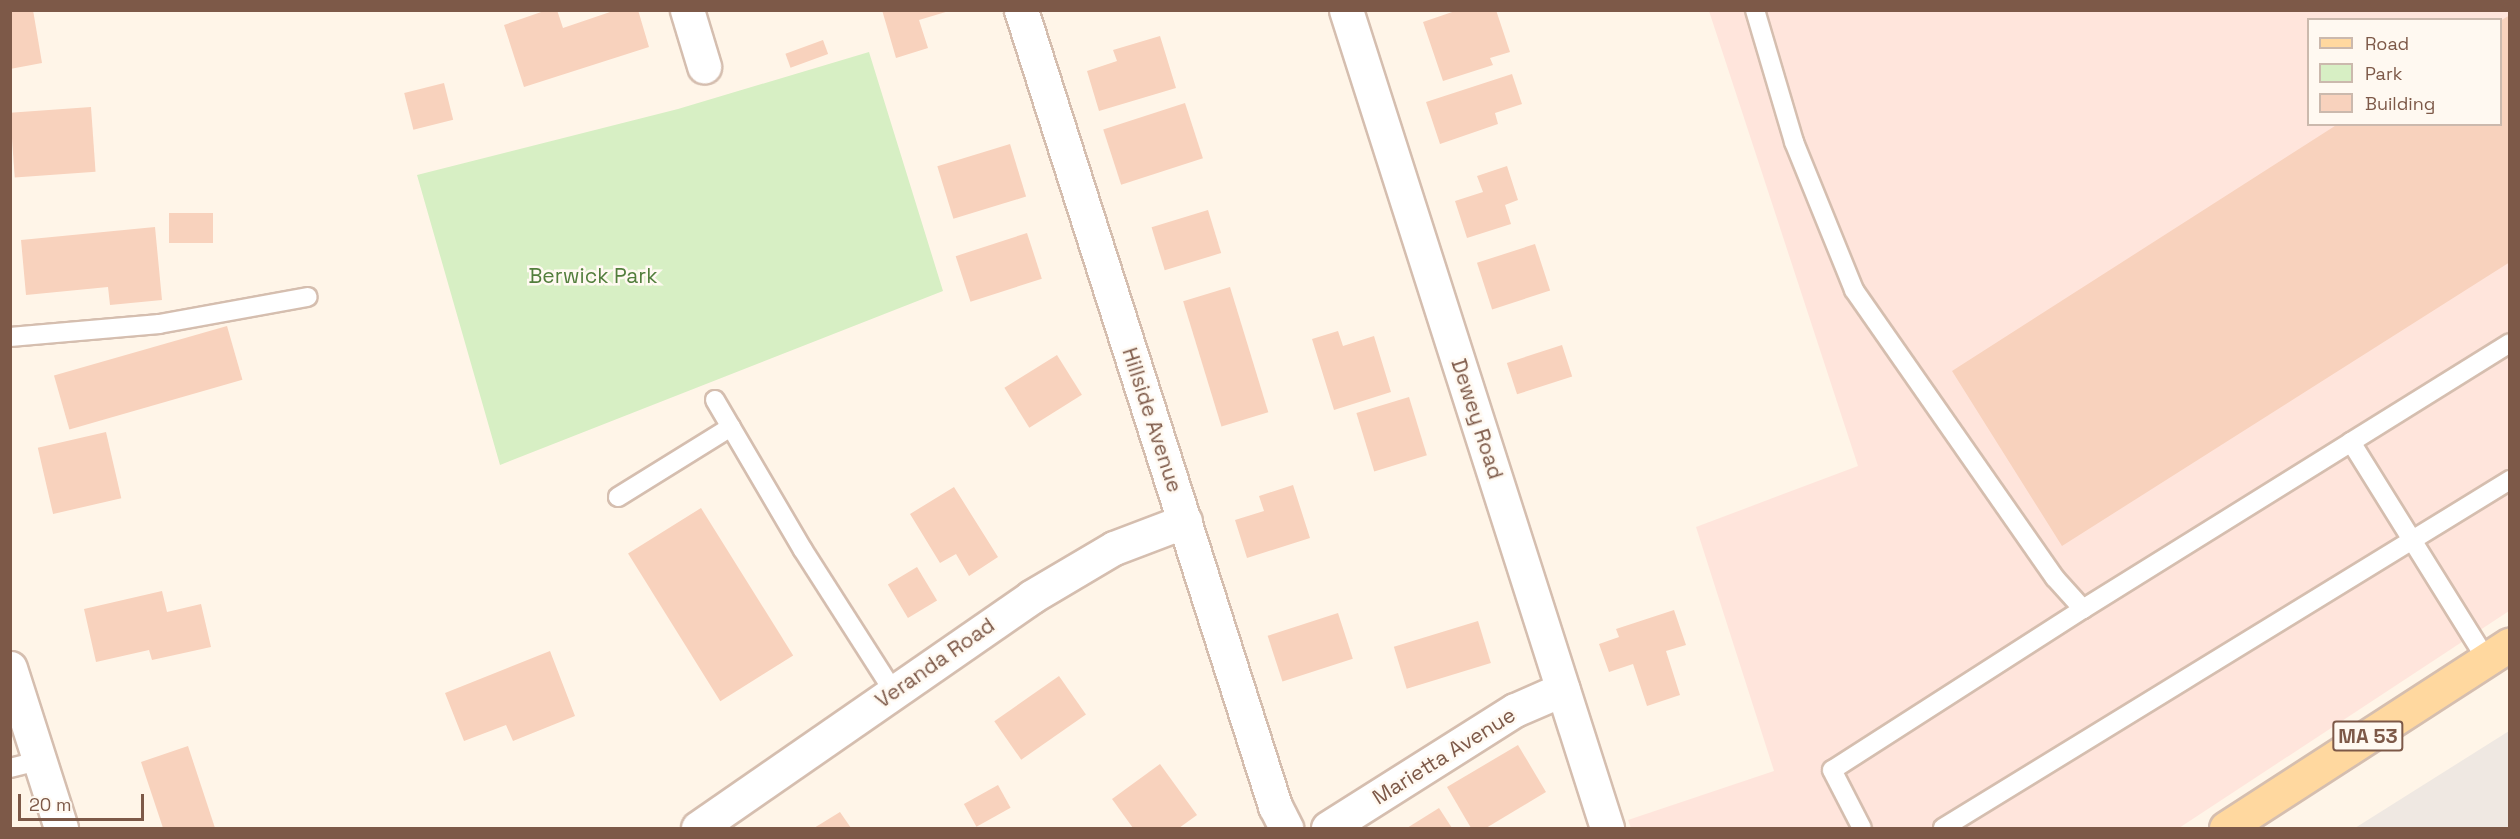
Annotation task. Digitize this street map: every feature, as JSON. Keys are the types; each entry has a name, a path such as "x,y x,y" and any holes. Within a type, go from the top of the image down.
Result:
{"main road":[{"name":"MA 53","path":"2226,828 2498,651"}],"street":[{"path":"687,10 704,66"},
{"name":"Hillside Avenue","path":"1021,10 1275,806 1286,828"},
{"name":"Dewey Road","path":"1346,10 1607,828"},
{"name":"Veranda Road","path":"698,828 893,691 1094,559 1185,521"},
{"path":"10,668 24,765 62,828"},
{"name":"Marietta Avenue","path":"1328,828 1515,710 1563,689"}],"lane":[{"path":"1755,10 1794,142 1854,290 2055,578 2083,609"},
{"path":"10,338 159,324 308,297"},
{"path":"1862,828 1832,770 2083,609 2510,343"},
{"path":"715,400 803,550 893,691"},
{"path":"618,497 731,427"},
{"path":"2351,442 2413,543 2498,651"},
{"path":"1943,828 2413,543 2510,480"}],"shaded area":[{"path":"1709,11 2509,11 2509,611 2179,828 1631,828 1628,820 1774,771 1696,527 1858,466"},
{"path":"2509,731 2509,828 2355,828"}],"green space":[{"name":"Berwick Park","path":"869,52 943,291 500,465 417,175 678,109"}],"building":[{"path":"10,10 33,10 42,63 10,69"},
{"path":"547,10 557,10 563,28 616,10 638,10 649,47 524,87 504,25"},
{"path":"882,10 949,11 919,20 928,48 896,58"},
{"path":"1458,10 1496,10 1510,52 1490,58 1493,65 1443,81 1423,22"},
{"path":"2510,15 2510,262 2062,546 1952,371 2335,126 2502,126 2502,20"},
{"path":"1160,36 1176,88 1099,111 1087,71 1117,61 1113,50"},
{"path":"823,40 828,54 791,68 785,54"},
{"path":"1512,74 1522,104 1495,113 1498,124 1440,144 1426,102"},
{"path":"444,83 453,120 413,130 404,93"},
{"path":"1185,103 1203,158 1121,185 1103,130"},
{"path":"91,107 96,172 15,177 10,113"},
{"path":"1010,144 1026,197 953,219 937,166"},
{"path":"1507,166 1518,200 1505,205 1511,224 1467,238 1455,201 1483,192 1477,176"},
{"path":"1208,210 1221,253 1165,270 1152,227"},
{"path":"169,213 213,213 213,243 169,243"},
{"path":"155,227 162,300 110,305 108,287 26,295 21,240"},
{"path":"1027,233 1042,279 971,302 956,256"},
{"path":"1535,244 1550,291 1492,309 1477,263"},
{"path":"1230,287 1268,412 1221,427 1183,301"},
{"path":"227,326 242,380 69,429 54,376"},
{"path":"1338,331 1343,346 1374,336 1391,392 1334,410 1312,339"},
{"path":"1562,345 1572,376 1517,394 1507,363"},
{"path":"1057,355 1082,395 1029,428 1004,388"},
{"path":"1409,397 1427,455 1374,471 1356,413"},
{"path":"106,432 121,498 53,514 38,448"},
{"path":"1293,485 1310,538 1247,558 1235,520 1264,511 1259,496"},
{"path":"954,487 998,557 969,576 956,554 940,563 910,514"},
{"path":"701,508 793,656 720,701 628,554"},
{"path":"917,567 937,600 908,618 888,585"},
{"path":"162,591 167,612 201,604 211,647 152,660 149,650 96,662 84,609"},
{"path":"1674,610 1686,645 1666,651 1680,695 1647,706 1633,664 1609,672 1599,644 1619,637 1616,629"},
{"path":"1338,613 1353,659 1282,682 1268,636"},
{"path":"1478,621 1491,663 1407,689 1394,647"},
{"path":"550,651 575,716 513,741 506,725 464,741 445,693"},
{"path":"1059,676 1086,715 1021,760 994,721"},
{"path":"1518,745 1546,792 1486,828 1471,828 1447,787"},
{"path":"188,746 215,828 163,828 141,762"},
{"path":"1160,764 1197,815 1179,828 1133,828 1112,799"},
{"path":"998,785 1011,808 976,827 964,804"},
{"path":"1439,808 1452,828 1407,828"},
{"path":"840,812 851,828 814,828"}]}
